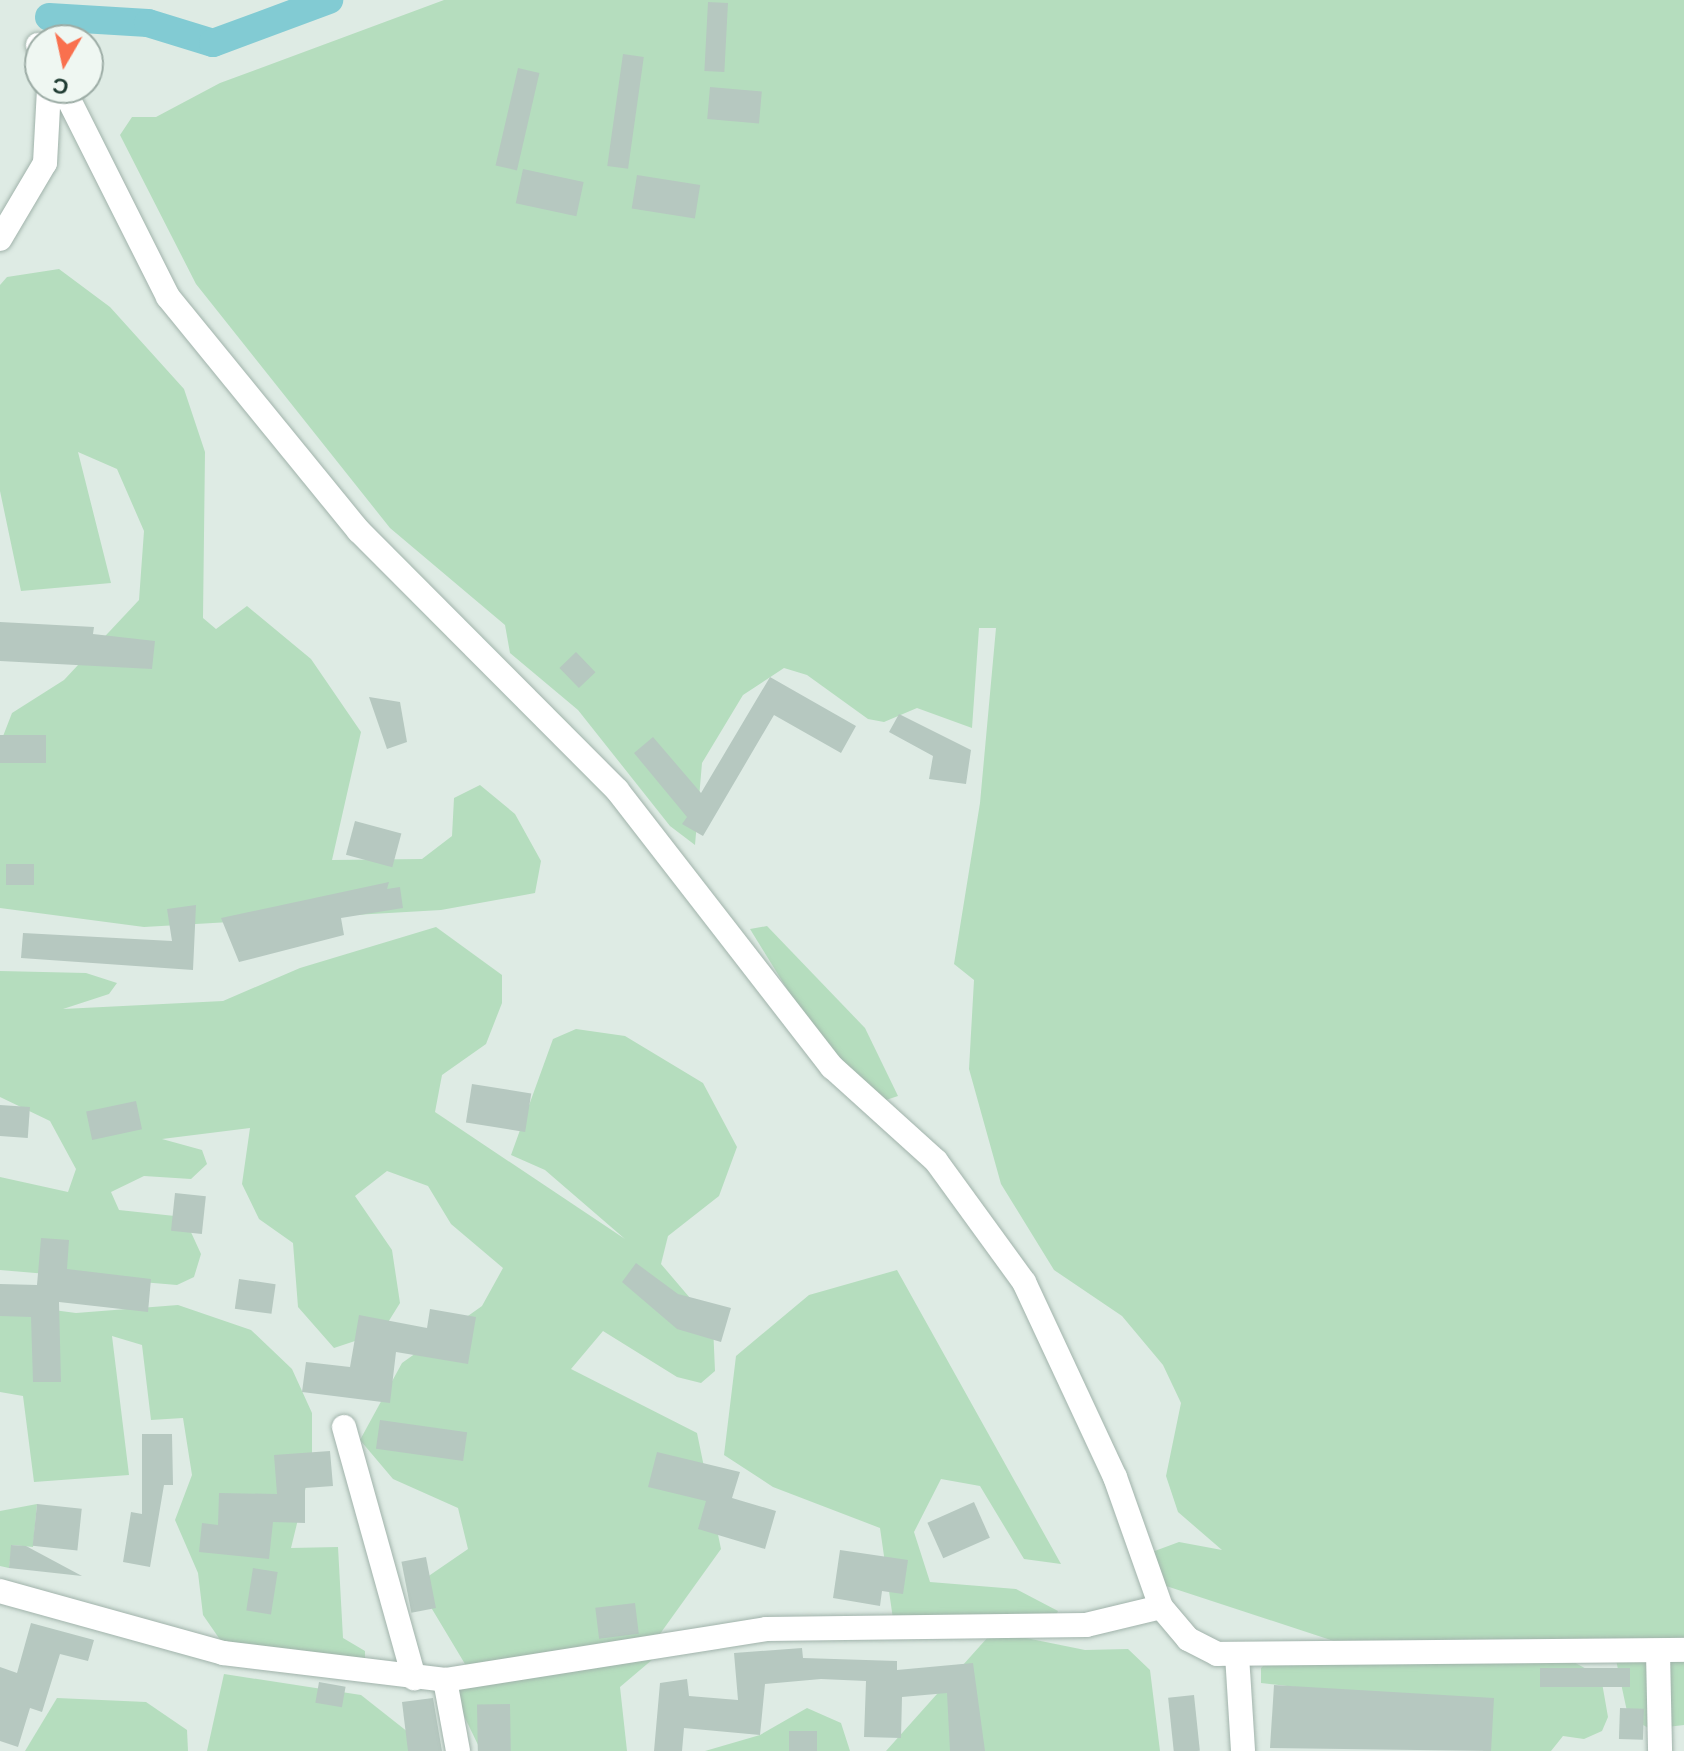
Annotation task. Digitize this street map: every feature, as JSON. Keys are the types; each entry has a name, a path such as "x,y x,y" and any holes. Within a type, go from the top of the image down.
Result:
{"street":[{"path":"0,239 45,163 48,104"},
{"path":"71,104 168,297 359,531 617,790 832,1067 945,1173 1024,1282 1115,1477 1161,1607 1203,1649 1237,1655 1684,1650"},
{"path":"344,1427 414,1678"},
{"path":"0,1591 223,1653 445,1680 766,1629 1086,1625 1161,1607"},
{"path":"1658,1652 1660,1751"},
{"path":"1237,1655 1243,1751"},
{"path":"445,1680 458,1751"}],"green space":[{"path":"444,0 1684,0 1684,1654 1349,1646 1157,1583 1152,1552 1179,1542 1222,1550 1178,1512 1166,1476 1181,1403 1163,1365 1122,1316 1054,1270 1001,1184 969,1069 974,980 954,964 980,803 996,628 979,628 972,728 917,708 884,722 868,719 807,675 784,668 743,695 702,763 695,845 670,826 578,710 510,653 505,625 390,528 196,284 120,135 132,117 156,117 220,83"},
{"path":"59,269 110,307 184,389 205,452 203,618 216,629 247,606 311,659 361,732 332,860 422,859 452,836 454,798 480,785 515,814 541,861 535,893 441,910 144,927 0,908 0,744 12,713 64,680 139,600 144,531 117,469 78,452 111,583 21,591 0,491 0,285 7,277"},
{"path":"767,926 865,1028 898,1096 886,1100 864,1089 831,1060 750,929"},
{"path":"436,927 502,975 502,1003 486,1044 442,1075 435,1112 625,1239 545,1170 511,1155 553,1039 576,1029 625,1036 703,1083 737,1147 719,1196 668,1236 661,1264 713,1325 715,1371 701,1383 677,1377 603,1331 571,1369 697,1433 721,1549 652,1645 468,1669 417,1584 468,1549 458,1508 393,1479 360,1440 402,1363 482,1306 503,1268 451,1224 428,1186 387,1171 355,1196 392,1250 400,1303 382,1332 334,1348 298,1307 293,1243 259,1219 242,1184 250,1128 162,1139 202,1150 207,1164 191,1179 144,1176 111,1192 119,1210 184,1217 201,1254 194,1277 177,1285 0,1270 0,1177 68,1192 76,1169 50,1121 0,1097 0,971 86,973 117,983 109,994 63,1009 223,1001 300,968"},
{"path":"897,1270 1061,1564 1024,1559 980,1486 941,1479 914,1532 930,1582 1016,1589 1058,1611 1051,1627 893,1619 880,1528 773,1487 724,1455 736,1356 809,1295"},
{"path":"0,1303 76,1313 178,1305 251,1330 292,1369 312,1413 312,1462 291,1548 338,1547 343,1638 365,1651 365,1660 221,1641 203,1615 198,1573 175,1520 192,1475 183,1418 151,1420 142,1345 112,1336 129,1475 34,1482 23,1396 0,1392"},
{"path":"37,1504 33,1547 12,1545 9,1568 0,1566 0,1511"},
{"path":"1016,1636 1085,1650 1128,1649 1150,1670 1160,1751 886,1751 988,1637"},
{"path":"1272,1657 1570,1660 1601,1677 1608,1717 1602,1731 1584,1739 1563,1736 1551,1751 1483,1751 1493,1710 1261,1683 1261,1668"},
{"path":"653,1659 620,1687 627,1751 481,1751 450,1687"},
{"path":"1616,1660 1684,1660 1684,1725 1650,1729 1628,1716"},
{"path":"224,1674 361,1695 432,1751 207,1751"},
{"path":"57,1698 146,1702 187,1730 188,1751 25,1751"},
{"path":"807,1708 841,1723 850,1751 705,1751 760,1735"}],"building":[{"path":"708,2 728,3 724,72 704,71"},
{"path":"623,54 644,57 628,169 607,166"},
{"path":"518,68 539,73 517,170 496,165"},
{"path":"710,87 762,92 759,123 707,119"},
{"path":"523,169 584,182 576,216 516,203"},
{"path":"637,175 700,185 695,219 632,209"},
{"path":"0,622 94,627 93,634 155,641 152,669 0,661"},
{"path":"576,652 595,672 579,688 559,668"},
{"path":"770,677 856,726 841,753 774,715 703,836 682,824 687,817 634,753 653,737 701,793"},
{"path":"369,697 400,702 407,742 387,749"},
{"path":"899,714 971,750 966,784 929,779 933,756 889,732"},
{"path":"0,735 46,735 46,763 0,763"},
{"path":"355,821 401,833 392,867 346,855"},
{"path":"6,864 34,864 34,885 6,885"},
{"path":"389,882 387,889 400,887 403,908 341,918 344,935 239,962 221,918"},
{"path":"196,905 193,970 21,958 23,933 172,941 167,909"},
{"path":"472,1084 531,1093 525,1132 466,1123"},
{"path":"136,1101 142,1129 92,1140 86,1112"},
{"path":"0,1105 30,1107 28,1138 0,1136"},
{"path":"175,1193 206,1196 202,1234 171,1231"},
{"path":"41,1238 69,1240 67,1269 151,1279 148,1312 59,1302 61,1382 33,1382 31,1317 0,1316 0,1284 37,1285"},
{"path":"636,1263 678,1294 731,1308 721,1342 677,1329 622,1282"},
{"path":"239,1279 276,1284 271,1314 235,1309"},
{"path":"430,1309 476,1317 468,1364 396,1352 390,1403 302,1392 306,1362 350,1367 359,1315 427,1328"},
{"path":"380,1420 467,1432 463,1461 376,1449"},
{"path":"142,1434 172,1434 173,1485 164,1485 150,1567 123,1562 131,1512 142,1514"},
{"path":"330,1451 333,1486 305,1488 305,1523 273,1522 269,1559 199,1552 202,1523 218,1525 219,1493 277,1494 274,1455"},
{"path":"657,1452 740,1472 732,1498 776,1511 765,1549 698,1529 706,1501 648,1487"},
{"path":"974,1502 990,1538 943,1558 927,1523"},
{"path":"37,1504 82,1509 77,1550 33,1546"},
{"path":"11,1545 26,1546 82,1576 9,1568"},
{"path":"840,1550 908,1560 903,1594 882,1591 880,1606 833,1598"},
{"path":"426,1557 436,1608 411,1613 401,1562"},
{"path":"253,1568 278,1572 271,1614 246,1610"},
{"path":"635,1603 639,1634 599,1639 595,1608"},
{"path":"31,1623 94,1640 88,1661 60,1654 42,1712 30,1708 18,1747 0,1741 0,1667 17,1673"},
{"path":"802,1648 803,1658 897,1661 897,1670 973,1663 985,1751 950,1751 947,1693 902,1697 901,1738 864,1737 866,1681 821,1679 765,1684 760,1735 684,1728 682,1751 654,1751 660,1683 687,1679 689,1696 738,1700 734,1653"},
{"path":"1540,1668 1630,1668 1630,1687 1540,1687"},
{"path":"319,1682 346,1687 342,1707 315,1703"},
{"path":"1274,1685 1494,1698 1491,1751 1270,1748"},
{"path":"1194,1695 1200,1751 1174,1751 1168,1698"},
{"path":"433,1698 442,1751 408,1751 402,1702"},
{"path":"510,1704 511,1751 478,1751 477,1705"},
{"path":"1620,1708 1644,1709 1643,1740 1619,1739"},
{"path":"789,1731 817,1731 817,1751 789,1751"}],"waterway":[{"path":"49,17 148,23 213,43 329,0"}]}
